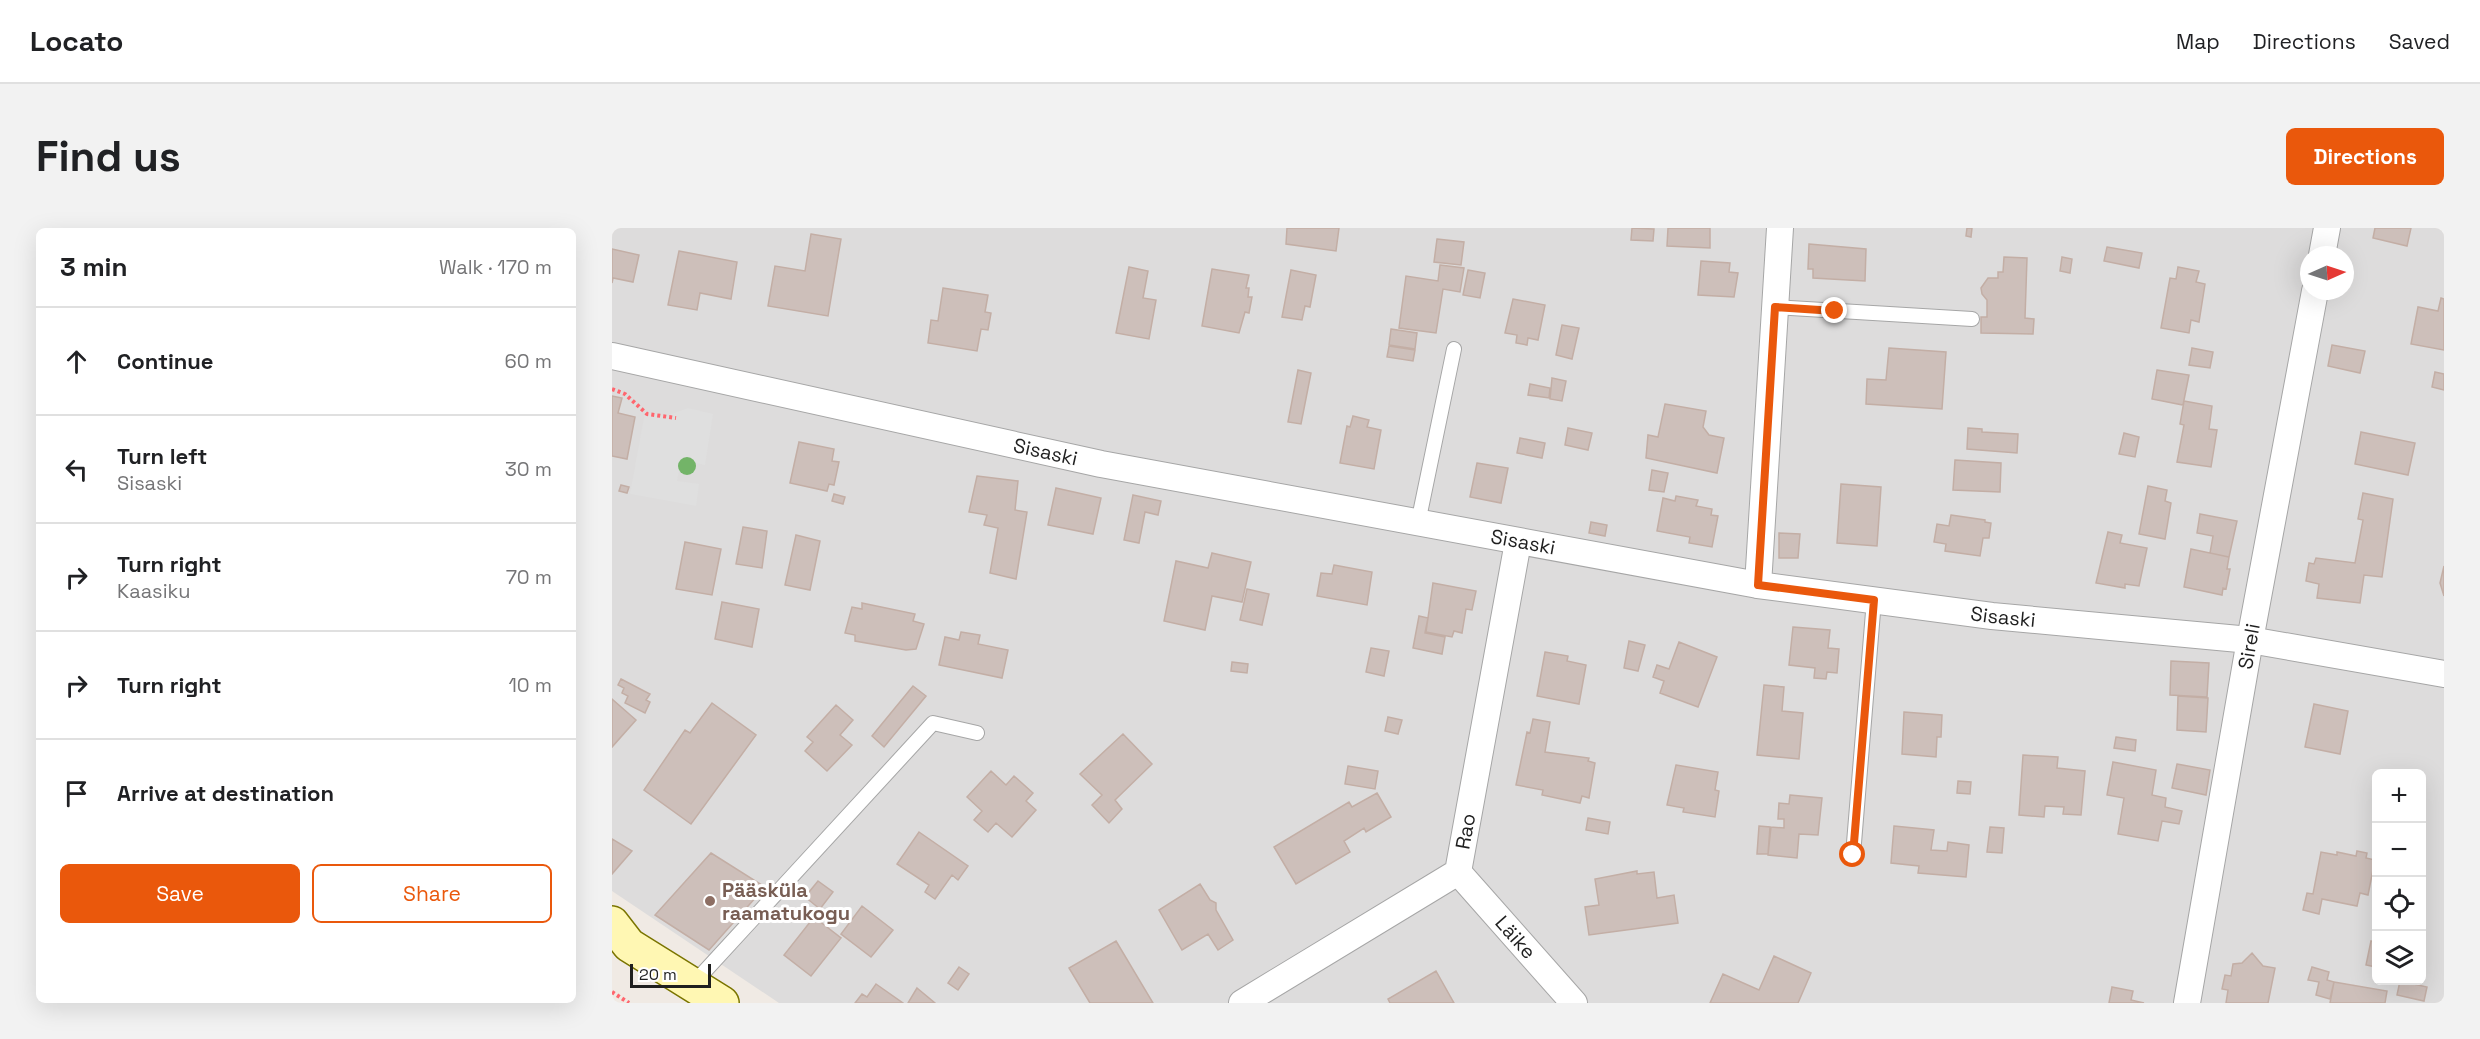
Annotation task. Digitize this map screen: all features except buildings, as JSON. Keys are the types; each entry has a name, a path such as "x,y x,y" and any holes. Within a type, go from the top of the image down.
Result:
{"main road":[{"path":"618,937 722,1003"}],"street":[{"path":"1758,585 1780,228"},
{"path":"2324,246 2327,228"},
{"name":"Sireli","path":"2187,1003 2250,640 2313,300"},
{"name":"Sisaski","path":"612,356 1101,464 1758,585 1992,616 2250,640 2444,674"},
{"name":"Rao","path":"1242,1003 1458,872 1518,542"},
{"name":"Läike","path":"1458,872 1574,1003"}],"lane":[{"path":"1775,307 1972,319"},
{"path":"1418,523 1454,349"},
{"path":"1853,855 1874,600"},
{"path":"693,984 933,723 976,732"}],"path":[{"path":"612,389 625,394 647,414 676,418"},
{"path":"612,992 629,1003"}],"shaded area":[{"path":"612,228 2444,228 2444,1003 779,1003 612,891"},
{"path":"688,408 713,414 705,465 681,460 677,481 699,484 696,506 630,494 645,412 666,416"}],"place":[{"name":"Pääsküla raamatukogu","path":"710,901"}],"route":[{"path":"1835,311 1775,307 1758,585 1874,600 1853,855"}]}
